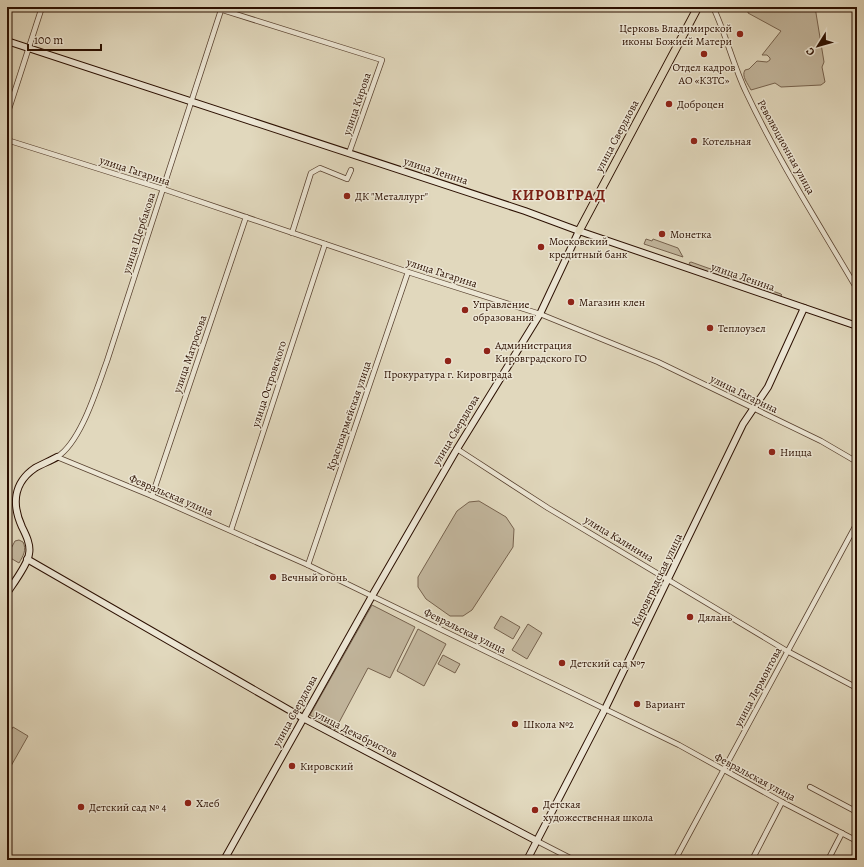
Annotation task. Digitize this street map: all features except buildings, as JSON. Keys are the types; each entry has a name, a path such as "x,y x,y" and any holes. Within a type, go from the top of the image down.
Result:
{"main road":[{"name":"улица Свердлова","path":"224,860 372,596 457,449 540,314 579,231 698,7"},
{"name":"улица Ленина","path":"7,41 525,211 579,231 857,326"},
{"name":"Кировградская улица","path":"527,860 605,709 743,424 768,387 804,308"},
{"path":"7,594 29,555 29,544 18,516 16,506 17,493 23,481 29,474 37,467 57,457"},
{"name":"улица Декабристов","path":"27,559 303,718 537,841"}],"street":[{"path":"7,115 42,7"},
{"path":"213,7 222,8"},
{"name":"Революционная улица","path":"713,7 737,72 747,94 784,165 857,289"},
{"name":"улица Кирова","path":"222,8 382,60 349,153"},
{"name":"улица Щербакова","path":"57,457 63,453 73,441 87,413 108,362 222,8"},
{"name":"улица Гагарина","path":"7,140 163,189 408,272 540,314 658,362 821,441 857,462"},
{"path":"292,233 311,173 320,168 348,179 351,170"},
{"name":"улица Матросова","path":"152,496 246,217"},
{"name":"улица Островского","path":"231,530 325,244"},
{"name":"Красноармейская улица","path":"308,565 408,272"},
{"name":"улица Калинина","path":"457,449 548,508 788,651 857,688"},
{"name":"Февральская улица","path":"57,457 152,496 308,565 679,745 782,802 857,841"},
{"name":"улица Лермонтова","path":"675,860 857,523"},
{"path":"810,787 857,812"},
{"path":"752,860 782,802"},
{"path":"828,860 842,833"},
{"name":"улица Декабристов","path":"537,841 574,860"}],"shaded area":[{"path":"748,7 815,7 824,62 822,67 825,82 821,85 781,87 775,83 751,90 744,77 745,70 749,69 757,61 767,62 770,60 767,55 762,55 781,31 748,13"},
{"path":"646,239 652,241 653,239 678,248 683,257 644,244"},
{"path":"691,262 782,295 779,297 735,281 734,279 722,274 720,276 691,266 689,263"},
{"path":"479,501 506,517 514,529 513,547 472,610 463,616 450,616 426,599 418,587 418,577 457,511 469,502"},
{"path":"19,540 23,542 25,550 19,563 7,556 15,541"},
{"path":"372,605 415,627 390,678 368,668 335,730 310,715"},
{"path":"501,616 520,627 513,639 494,628"},
{"path":"528,624 542,633 527,659 512,650"},
{"path":"418,629 446,644 424,686 397,671"},
{"path":"443,655 460,664 455,673 438,664"},
{"path":"13,727 28,736 11,766 7,763 7,737"}],"place":[{"name":"Церковь Владимирской иконы Божией Матери","path":"740,34"},
{"name":"Отдел кадров АО «КЗТС»","path":"704,54"},
{"name":"Доброцен","path":"669,104"},
{"name":"Котельная","path":"694,141"},
{"name":"ДК \"Металлург\"","path":"347,196"},
{"name":"Монетка","path":"662,234"},
{"name":"Московский кредитный банк","path":"541,247"},
{"name":"Магазин клен","path":"571,302"},
{"name":"Управление образования","path":"465,310"},
{"name":"Теплоузел","path":"710,328"},
{"name":"Администрация Кировградского ГО","path":"487,351"},
{"name":"Прокуратура г. Кировграда","path":"448,361"},
{"name":"Ницца","path":"772,452"},
{"name":"Вечный огонь","path":"273,577"},
{"name":"Дялань","path":"690,617"},
{"name":"Детский сад №7","path":"562,663"},
{"name":"Вариант","path":"637,704"},
{"name":"Школа №2","path":"515,724"},
{"name":"Кировский","path":"292,766"},
{"name":"Хлеб","path":"188,803"},
{"name":"Детский сад № 4","path":"81,807"},
{"name":"Детская художественная школа","path":"535,810"}],"district":[{"name":"КИРОВГРАД","path":"559,195"}]}
